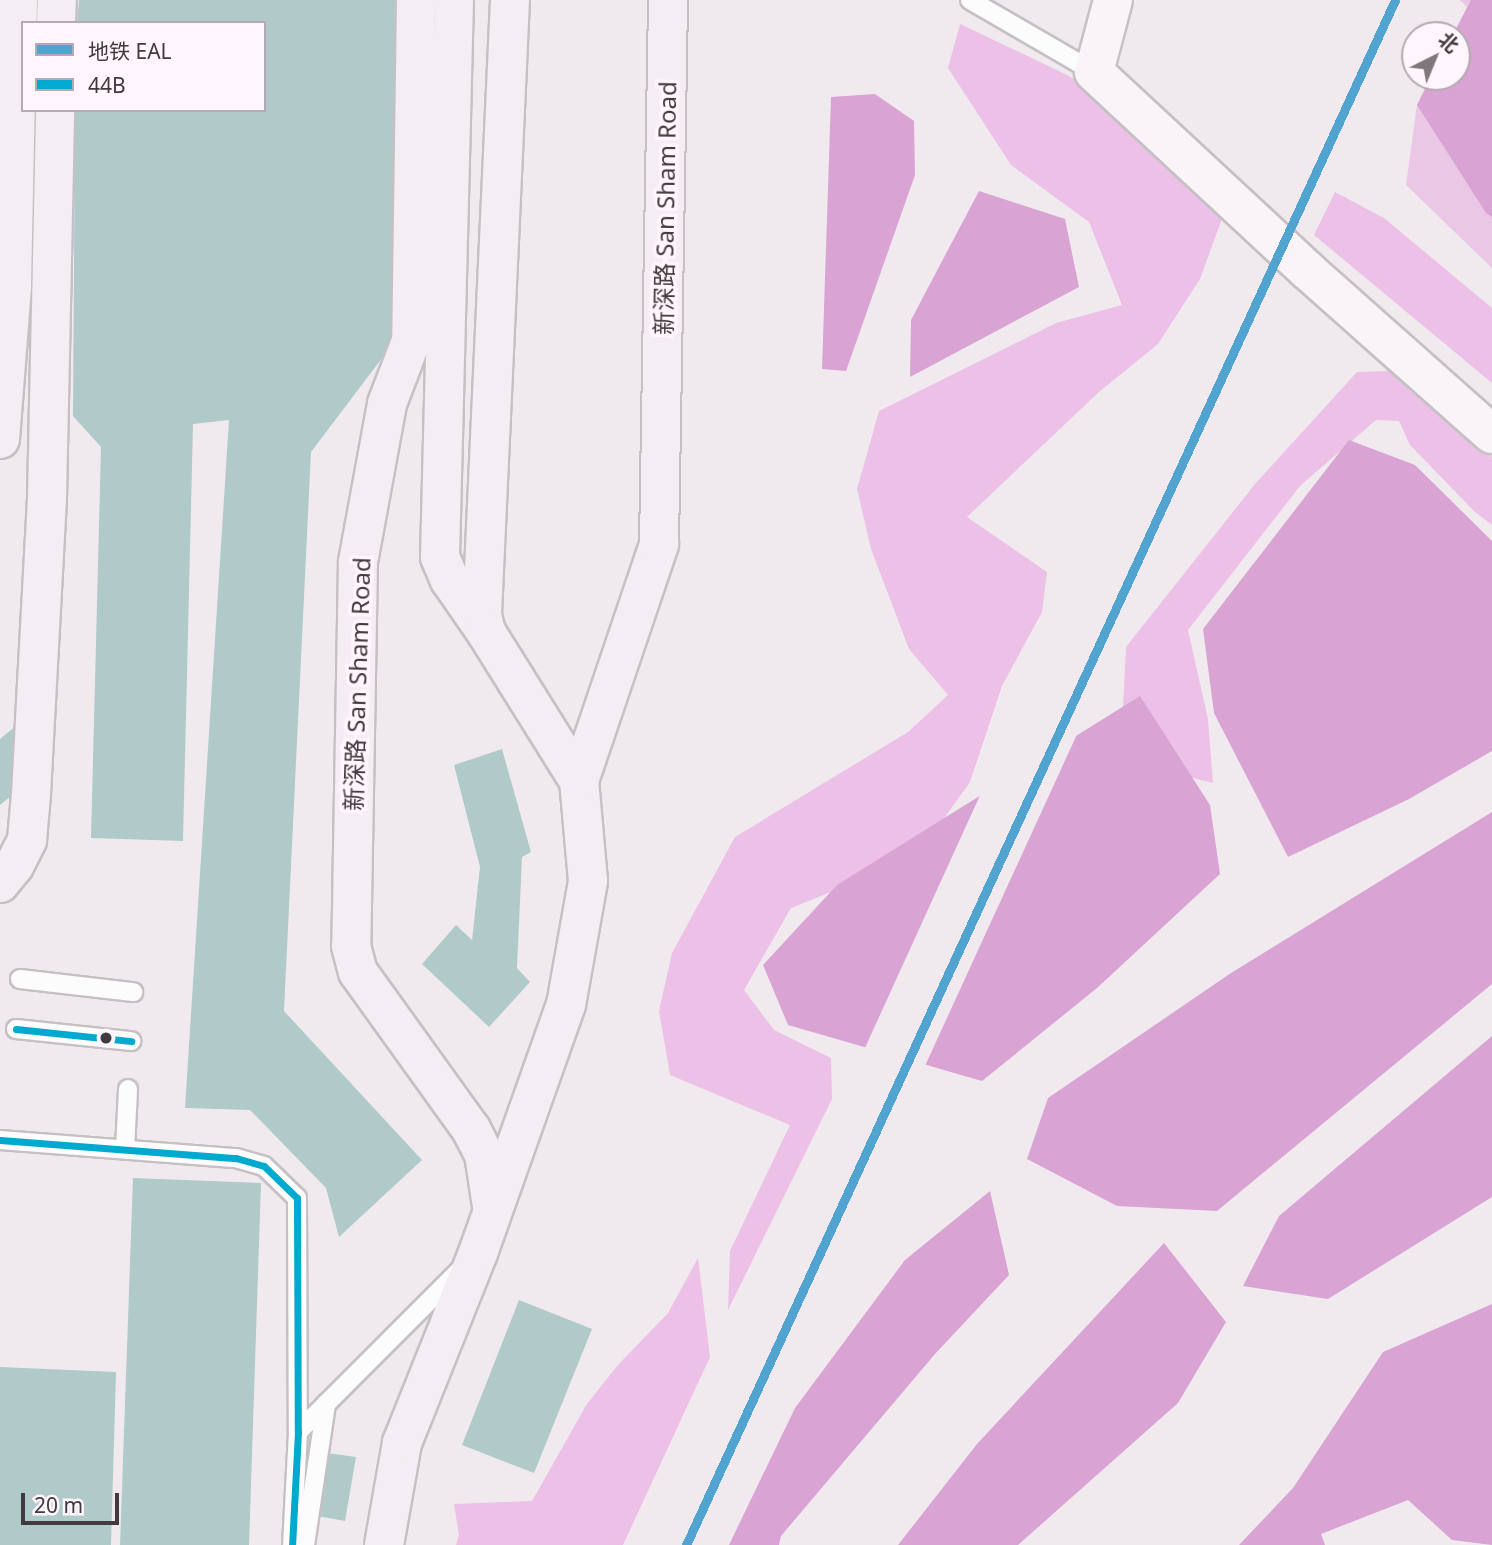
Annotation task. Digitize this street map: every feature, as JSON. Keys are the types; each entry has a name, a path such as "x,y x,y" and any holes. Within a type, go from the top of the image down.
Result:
{"main road":[{"path":"0,439 12,285 18,0"},
{"path":"56,21 57,0"},
{"name":"新深路 San Sham Road","path":"416,0 411,341 387,404 358,562 351,946 358,972 471,1129 484,1154 492,1207"},
{"name":"新深路 San Sham Road","path":"454,0 440,556 450,580 486,632 579,781"},
{"name":"新深路 San Sham Road","path":"486,632 482,601 510,0"},
{"name":"新深路 San Sham Road","path":"384,1545 402,1444 478,1253 492,1207 566,1005 588,881 579,781 659,544 668,0"},
{"path":"0,883 27,841 32,794 47,498 55,112"}],"street":[{"path":"1113,0 1094,72 1317,279 1492,434"}],"lane":[{"path":"970,0 1094,72"},
{"path":"20,979 134,992"},
{"path":"16,1030 131,1041"},
{"path":"125,1149 128,1089"},
{"path":"0,1140 236,1158 264,1166 298,1198 298,1432 292,1545"},
{"path":"298,1432 478,1253"},
{"path":"305,1545 326,1404"}],"shaded area":[{"path":"1460,0 1492,0 1492,268 1406,185 1417,105 1424,91 1471,91 1471,21 1460,21 1467,7"},
{"path":"1471,0 1492,0 1492,217 1486,213 1417,105 1424,91 1471,91 1471,21 1460,21"},
{"path":"960,24 1061,72 1174,131 1231,194 1200,279 1158,344 1099,392 967,517 1047,572 1042,612 1002,686 970,782 916,858 791,908 744,990 774,1030 831,1058 832,1099 728,1310 730,1251 790,1125 670,1075 659,1011 672,953 735,837 908,732 948,695 909,649 871,549 857,489 879,411 1056,323 1122,305 1089,222 1011,165 948,68"},
{"path":"875,94 914,121 915,175 846,371 822,369 831,97"},
{"path":"979,191 1065,219 1079,287 910,377 911,320"},
{"path":"1335,192 1384,218 1492,308 1492,383 1314,235"},
{"path":"1394,371 1492,457 1492,525 1475,512 1410,445 1399,421 1376,420 1300,486 1188,630 1208,719 1213,783 1157,769 1122,727 1126,647 1255,484 1357,372"},
{"path":"1349,440 1415,465 1492,541 1492,751 1409,799 1288,857 1214,713 1203,629"},
{"path":"1140,696 1210,805 1220,874 1097,988 982,1081 788,1025 763,965 837,885"},
{"path":"1492,812 1492,984 1217,1211 1117,1206 1027,1159 1048,1098 1231,973"},
{"path":"1492,1036 1492,1197 1328,1299 1243,1286 1279,1216"},
{"path":"990,1191 1009,1275 935,1354 781,1536 779,1545 729,1545 795,1408 905,1260"},
{"path":"1164,1243 1226,1322 1178,1403 1018,1545 898,1545 977,1444"},
{"path":"698,1258 710,1357 623,1545 456,1545 459,1535 454,1504 532,1501 587,1404 617,1366 668,1313"},
{"path":"1492,1304 1492,1545 1452,1540 1408,1500 1321,1534 1325,1545 1239,1545 1293,1488 1383,1352"}],"pier":[{"path":"1079,730 924,1068 864,1050 982,791"}],"building":[{"path":"79,0 404,0 401,333 311,452 284,1011 422,1160 339,1237 326,1188 250,1110 185,1108 229,420 193,424 183,841 91,838 101,447 73,416 75,112 266,112 266,21 77,21"},
{"path":"24,719 22,787 0,805 0,739"},
{"path":"502,749 531,852 522,857 517,968 530,982 489,1027 422,964 456,925 472,940 480,867 454,765"},
{"path":"133,1178 261,1183 249,1545 120,1545"},
{"path":"519,1300 592,1329 534,1473 462,1445"},
{"path":"0,1367 116,1372 111,1545 0,1545"},
{"path":"327,1453 356,1457 345,1521 317,1516"}],"metro line":[{"name":"EAL","path":"686,1545 1395,0"}],"transit line":[{"name":"44B","path":"16,1029 131,1041"},
{"name":"44B","path":"0,1140 236,1158 264,1166 297,1198 298,1432 292,1545"}]}
